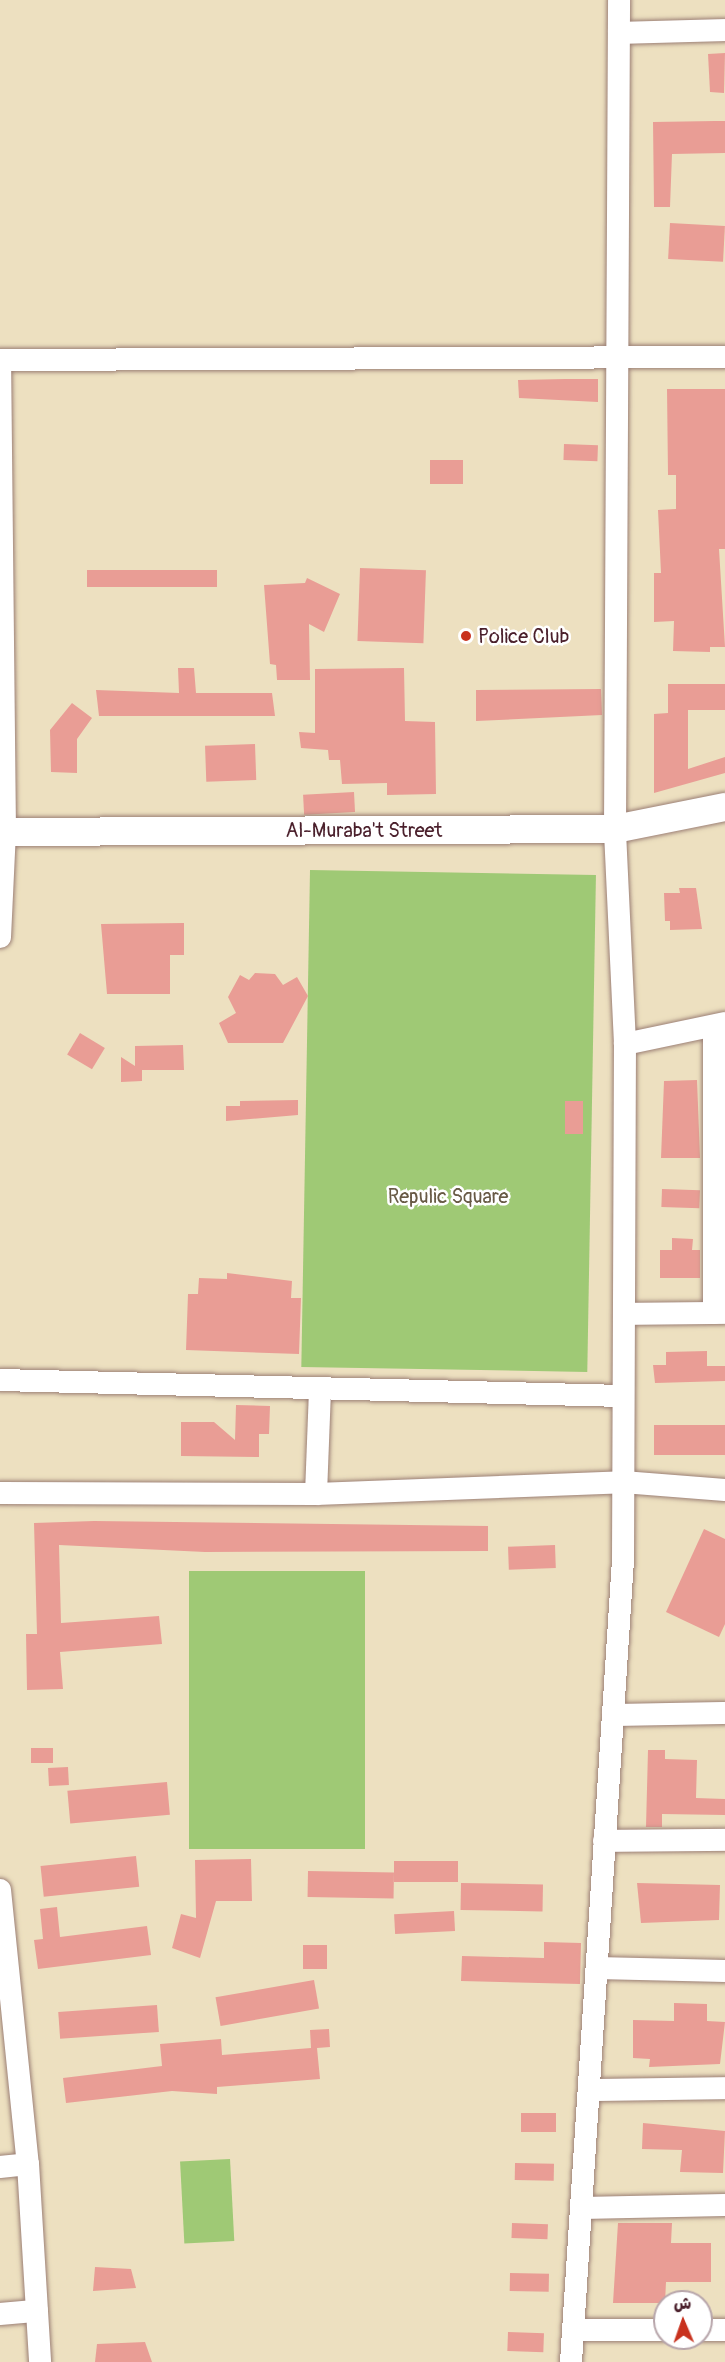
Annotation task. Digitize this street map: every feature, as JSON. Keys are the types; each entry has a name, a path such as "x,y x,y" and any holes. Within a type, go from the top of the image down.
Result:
{"main road":[{"name":"Al-Muraba't Street","path":"2,832 615,829 725,807"}],"street":[{"path":"571,2362 613,1715 623,1482 625,1044 615,829 619,0"},
{"path":"619,33 725,30"},
{"path":"0,937 2,696 0,360 619,355 725,357"},
{"path":"624,1314 719,1313 719,1024 625,1044"},
{"path":"0,1380 320,1392 623,1396"},
{"path":"316,1494 320,1392"},
{"path":"0,1493 316,1494 623,1482 725,1490"},
{"path":"613,1715 725,1713"},
{"path":"604,1841 725,1840"},
{"path":"0,1890 10,2084 28,2164 40,2362"},
{"path":"597,1968 725,1971"},
{"path":"590,2090 725,2088"},
{"path":"0,2167 28,2164"},
{"path":"580,2208 725,2205"},
{"path":"0,2314 37,2311"},
{"path":"573,2330 653,2330"}],"green space":[{"name":"Repulic Square","path":"310,870 596,875 587,1372 301,1367"},
{"path":"189,1571 365,1571 365,1849 189,1849"},
{"path":"230,2159 234,2241 184,2244 180,2162"}],"building":[{"path":"725,53 724,93 710,92 708,54"},
{"path":"725,121 725,153 672,154 670,207 654,207 653,122"},
{"path":"670,223 725,226 723,262 668,259"},
{"path":"598,379 598,402 519,398 518,380"},
{"path":"667,389 725,389 725,549 719,549 725,647 710,647 710,652 673,651 674,621 654,622 654,573 661,573 658,510 676,509 676,475 668,475"},
{"path":"564,444 598,445 597,461 563,460"},
{"path":"430,460 463,460 463,484 430,484"},
{"path":"360,568 426,570 423,643 357,641"},
{"path":"87,570 217,570 217,587 87,587"},
{"path":"307,578 340,594 324,632 309,624 310,680 277,680 276,665 270,664 264,585 305,583"},
{"path":"178,668 194,668 196,693 272,693 275,716 99,716 96,690 179,693"},
{"path":"404,668 405,721 435,722 436,794 387,795 387,783 342,784 340,760 329,760 328,750 301,748 299,732 315,733 315,669"},
{"path":"668,684 725,684 725,710 688,710 688,769 725,757 725,773 654,793 654,714 668,713"},
{"path":"601,689 602,715 476,721 476,690"},
{"path":"72,703 92,718 77,739 77,773 51,772 50,730"},
{"path":"255,744 256,780 206,782 205,746"},
{"path":"354,792 355,812 304,815 303,795"},
{"path":"679,888 696,888 702,929 670,930 670,921 665,921 664,893 680,893"},
{"path":"184,923 184,955 170,955 170,994 107,994 101,924"},
{"path":"255,973 275,974 283,985 297,977 308,996 283,1043 228,1043 219,1023 236,1013 228,997 240,975 249,980"},
{"path":"80,1033 105,1048 92,1069 67,1054"},
{"path":"183,1045 184,1070 142,1070 142,1081 121,1082 121,1057 135,1066 135,1046"},
{"path":"697,1080 700,1158 661,1158 664,1081"},
{"path":"298,1100 298,1115 226,1121 226,1106 240,1106 240,1101"},
{"path":"565,1101 583,1101 583,1134 565,1134"},
{"path":"662,1189 700,1190 699,1208 661,1207"},
{"path":"672,1238 693,1239 692,1250 700,1250 700,1278 660,1278 660,1250 672,1250"},
{"path":"227,1273 292,1281 291,1298 301,1298 299,1354 186,1350 188,1294 198,1294 199,1278 227,1279"},
{"path":"707,1351 707,1366 725,1366 725,1381 655,1383 653,1365 666,1365 666,1352"},
{"path":"236,1405 270,1406 269,1434 259,1434 259,1457 181,1456 181,1422 214,1422 235,1440"},
{"path":"654,1425 725,1425 725,1455 654,1455"},
{"path":"94,1521 488,1526 488,1551 205,1552 59,1545 61,1623 159,1616 162,1644 60,1652 63,1689 27,1690 26,1634 37,1634 34,1523"},
{"path":"704,1529 725,1539 725,1624 719,1637 666,1612"},
{"path":"555,1545 556,1568 509,1570 508,1547"},
{"path":"31,1748 53,1748 53,1763 31,1763"},
{"path":"648,1750 665,1750 665,1759 697,1760 696,1798 725,1799 725,1815 662,1814 662,1827 646,1827"},
{"path":"68,1767 69,1785 49,1786 48,1768"},
{"path":"167,1782 170,1815 70,1824 67,1791"},
{"path":"136,1856 139,1887 44,1897 41,1866"},
{"path":"251,1859 252,1901 216,1901 200,1958 172,1948 181,1914 196,1918 195,1860"},
{"path":"394,1861 458,1861 458,1882 394,1882"},
{"path":"308,1871 394,1873 394,1898 308,1897"},
{"path":"461,1883 543,1884 543,1911 461,1910"},
{"path":"637,1883 720,1885 719,1920 641,1923"},
{"path":"57,1907 60,1937 147,1926 151,1955 38,1969 34,1940 43,1939 40,1909"},
{"path":"454,1911 455,1931 395,1934 394,1914"},
{"path":"544,1942 581,1943 580,1984 461,1981 462,1956 544,1958"},
{"path":"303,1945 327,1945 327,1969 303,1969"},
{"path":"314,1980 319,2009 221,2026 216,1997"},
{"path":"674,2003 707,2004 707,2021 725,2022 720,2064 649,2067 650,2059 633,2058 633,2020 674,2021"},
{"path":"157,2005 159,2032 60,2039 58,2012"},
{"path":"329,2029 330,2047 317,2048 320,2079 217,2087 217,2094 172,2091 66,2103 63,2078 162,2066 160,2044 221,2039 222,2055 311,2048 310,2030"},
{"path":"521,2113 556,2113 556,2132 521,2132"},
{"path":"643,2123 725,2131 723,2173 680,2172 682,2150 642,2149"},
{"path":"515,2163 554,2164 554,2181 515,2180"},
{"path":"512,2223 548,2224 547,2239 511,2238"},
{"path":"618,2223 672,2223 671,2243 711,2243 711,2282 666,2282 666,2290 653,2290 653,2303 613,2303"},
{"path":"95,2267 131,2269 136,2288 93,2291"},
{"path":"510,2273 549,2274 549,2292 510,2291"},
{"path":"508,2332 544,2333 543,2352 507,2351"},
{"path":"145,2342 152,2362 95,2362 97,2344"}],"place":[{"name":"Police Club","path":"466,636"}]}
